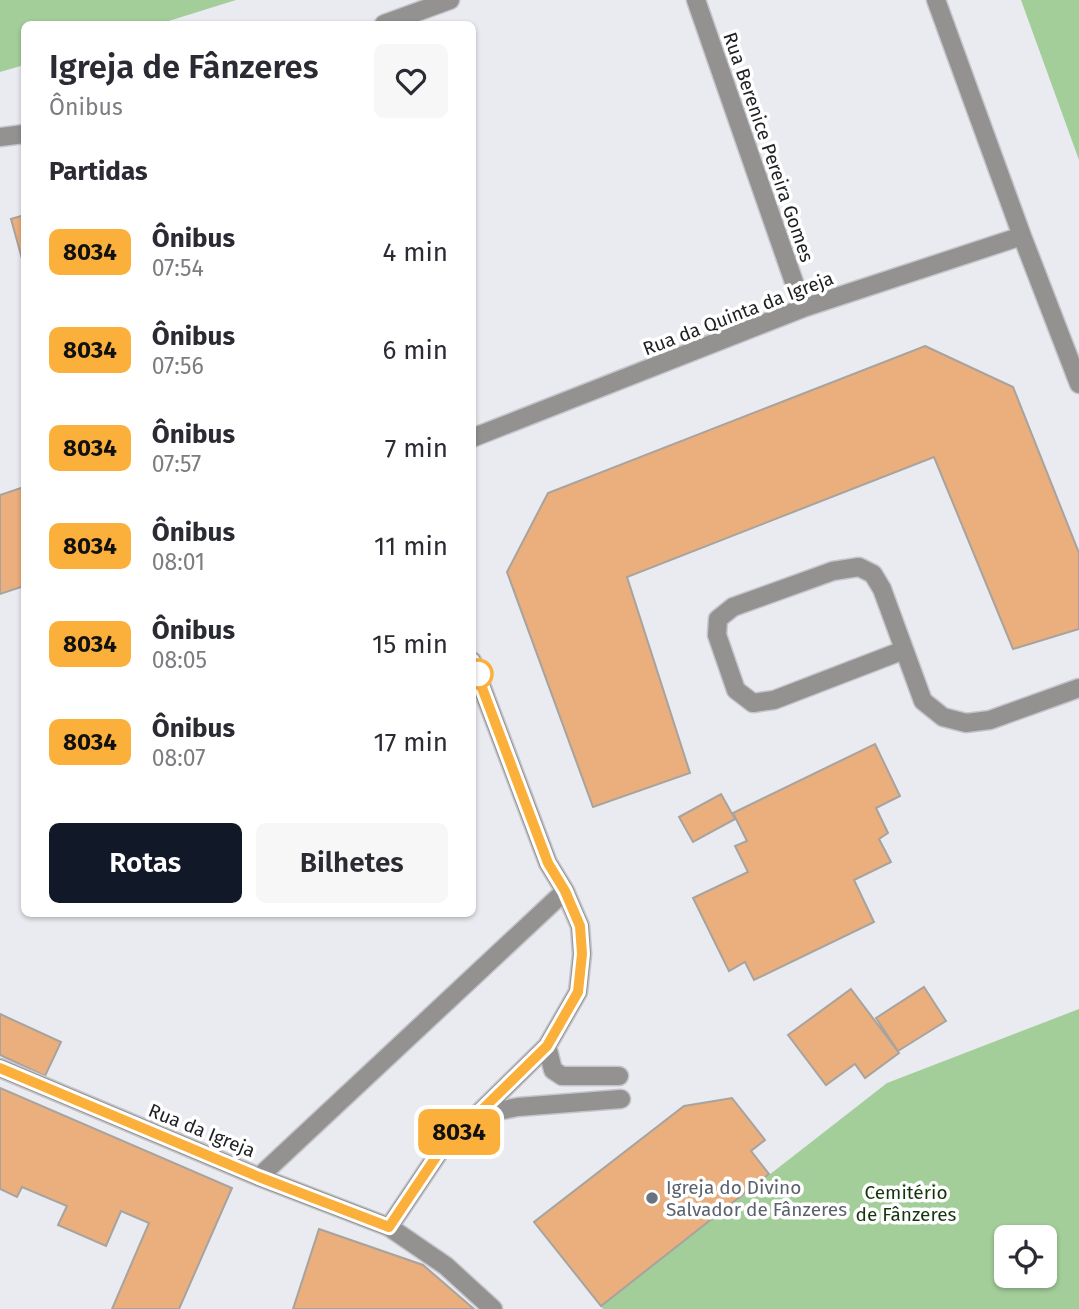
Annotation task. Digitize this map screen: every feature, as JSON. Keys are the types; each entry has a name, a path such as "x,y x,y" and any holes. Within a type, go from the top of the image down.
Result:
{"street":[{"path":"392,21 450,0"},
{"name":"Rua Berenice Pereira Gomes","path":"696,0 803,308"},
{"path":"936,0 1079,384"},
{"path":"0,137 21,134"},
{"name":"Rua da Quinta da Igreja","path":"476,436 803,308 1022,236"},
{"path":"904,650 774,700 753,703 736,690 716,635 718,619 733,607 833,571 859,567 873,574 882,589 923,701 943,717 966,723 990,720 1079,688"},
{"path":"389,1227 440,1151 547,1046 578,992 582,954 580,926 565,891 548,863 476,672"},
{"path":"259,1177 565,891"},
{"path":"547,1046 553,1070 562,1076 619,1076"},
{"name":"Rua da Igreja","path":"0,1068 259,1177 389,1227 446,1266 492,1309"},
{"path":"477,1115 517,1107 621,1099"}],"green space":[{"path":"0,0 236,0 169,21 21,21 21,66 0,72"},
{"path":"1021,0 1079,0 1079,160"},
{"name":"Cemitério de Fânzeres","path":"1079,1009 1079,1309 603,1309 601,1306 887,1083"}],"building":[{"path":"21,216 21,255 11,219"},
{"path":"925,346 1013,387 1079,553 1079,629 1013,649 934,457 627,577 690,773 593,807 507,572 548,493"},
{"path":"21,488 21,587 0,594 0,495"},
{"path":"875,744 900,796 876,808 888,833 879,839 891,862 854,880 874,922 754,980 745,962 729,971 693,898 748,872 735,846 747,841 733,813"},
{"path":"721,794 735,819 693,842 679,817"},
{"path":"924,987 946,1021 898,1051 876,1018"},
{"path":"851,989 899,1053 865,1078 855,1064 826,1085 788,1035"},
{"path":"0,1014 61,1042 45,1076 0,1055"},
{"path":"0,1088 232,1188 179,1309 112,1309 149,1223 121,1211 106,1246 58,1225 67,1206 22,1187 17,1197 0,1189"},
{"name":"Igreja do Divino Salvador de Fânzeres","path":"732,1098 765,1140 751,1151 769,1174 601,1306 534,1222 684,1106"},
{"path":"319,1229 423,1265 474,1309 293,1309"}],"bus line":[{"name":"8034","path":"0,1068 259,1177 389,1227 440,1151 547,1046 578,992 582,954 580,926 565,891 548,863 476,672"}],"place":[{"name":"Igreja do Divino Salvador de Fânzeres","path":"652,1198"}]}
